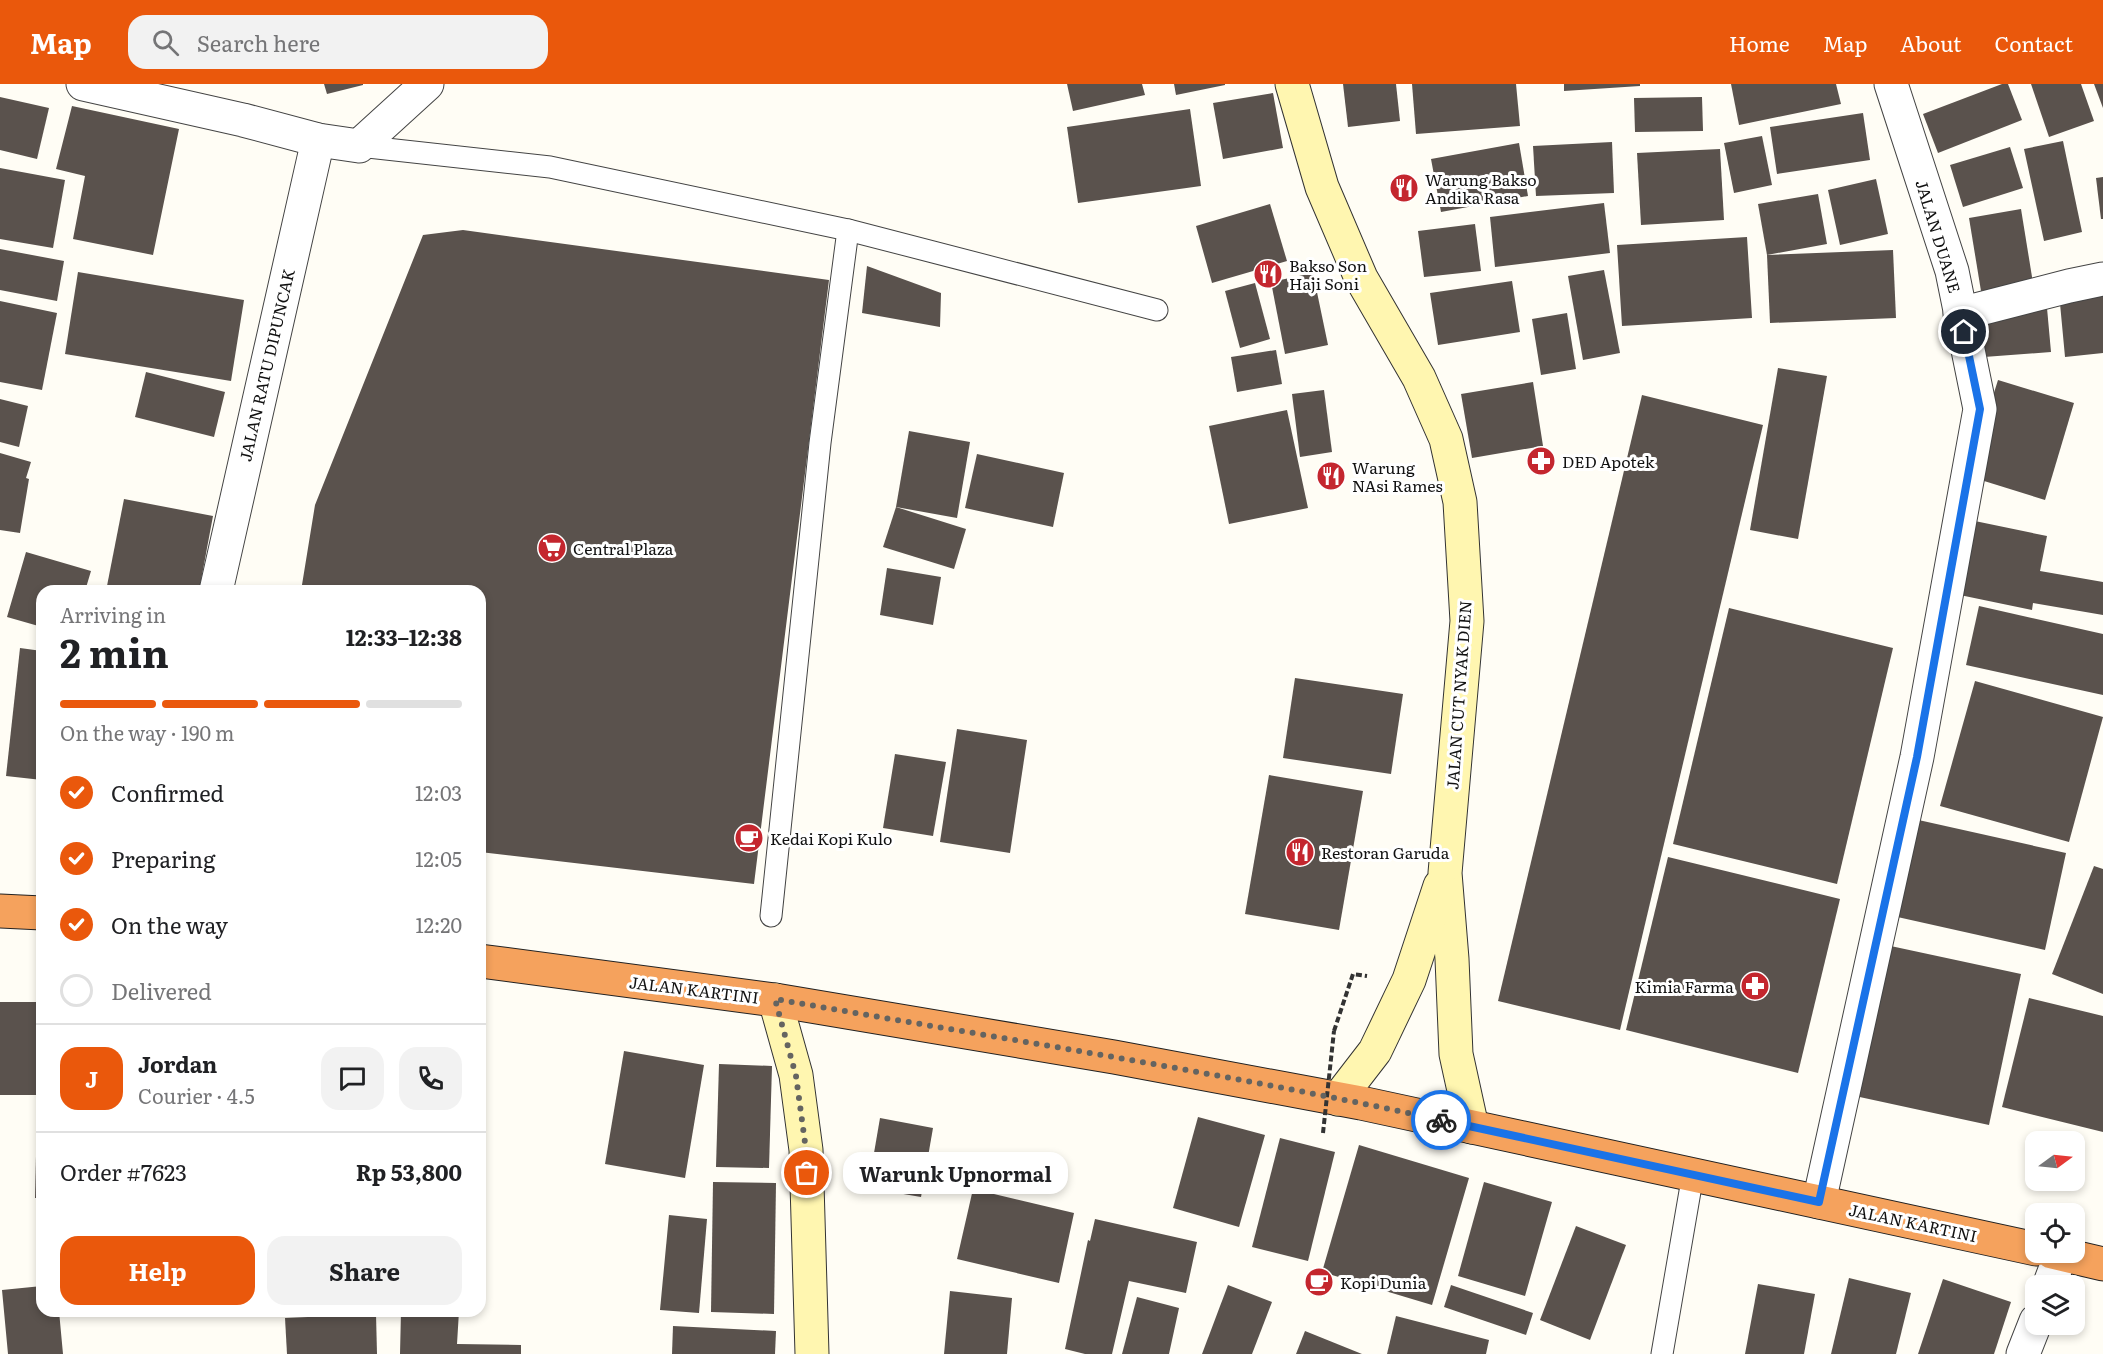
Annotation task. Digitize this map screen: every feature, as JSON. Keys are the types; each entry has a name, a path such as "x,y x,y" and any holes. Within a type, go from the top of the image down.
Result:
{"highway":[{"path":"0,911 36,913"},
{"name":"JALAN KARTINI","path":"486,962 775,999 1114,1057 1472,1126 2025,1247"},
{"name":"JALAN KARTINI","path":"2085,1260 2103,1264"}],"street":[{"path":"85,84 243,120 318,140 359,146 427,84"},
{"name":"JALAN CUT NYAK DIEN","path":"1292,84 1322,187 1361,278 1419,378 1446,439 1460,502 1467,621 1445,873 1452,958 1456,1054 1472,1126"},
{"name":"JALAN DUANE","path":"1819,1202 1917,757 1980,409 1952,271 1891,84"},
{"name":"JALAN RATU DIPUNCAK","path":"217,585 318,140"},
{"path":"1960,314 2103,279"},
{"name":"JALAN CUT NYAK DIEN","path":"1338,1099 1375,1051 1409,980 1445,873"},
{"path":"775,999 796,1076 806,1150 812,1354"},
{"path":"2023,1354 2030,1335"}],"lane":[{"path":"359,146 550,167 848,230 1157,310"},
{"path":"771,916 820,443 848,230"},
{"path":"1662,1354 1693,1174"}],"path":[{"path":"1323,1133 1334,1031 1353,974"}],"building":[{"path":"324,84 363,84 363,85 327,94"},
{"path":"1067,84 1142,84 1145,95 1073,111"},
{"path":"1174,84 1225,84 1225,85 1176,95"},
{"path":"1343,84 1396,84 1400,121 1348,127"},
{"path":"1412,84 1516,84 1520,126 1416,134"},
{"path":"1564,84 1640,84 1640,86 1564,91"},
{"path":"1731,84 1836,84 1841,104 1739,125"},
{"path":"2002,84 2008,84 2022,120 1938,153 1923,114"},
{"path":"2031,84 2081,84 2094,121 2049,137"},
{"path":"2094,84 2103,84 2103,108"},
{"path":"1273,93 1283,148 1223,159 1213,103"},
{"path":"0,97 49,108 37,159 0,150"},
{"path":"1702,97 1703,131 1635,132 1634,98"},
{"path":"72,106 179,129 153,255 73,239 85,176 56,169"},
{"path":"1190,109 1201,186 1078,203 1067,127"},
{"path":"1863,113 1870,160 1777,174 1770,127"},
{"path":"1762,136 1772,185 1734,193 1724,143"},
{"path":"2063,141 2082,232 2044,241 2024,149"},
{"path":"1612,142 1614,193 1536,196 1533,146"},
{"path":"1519,143 1528,196 1441,212 1431,159"},
{"path":"2010,147 2023,188 1963,207 1950,165"},
{"path":"1720,149 1724,220 1641,225 1637,153"},
{"path":"0,168 65,180 53,248 0,239"},
{"path":"2103,177 2103,219 2101,219 2096,178"},
{"path":"1876,179 1888,234 1840,245 1828,190"},
{"path":"1818,194 1827,244 1767,255 1758,204"},
{"path":"1604,203 1610,253 1495,267 1490,217"},
{"path":"1270,204 1287,261 1212,283 1196,226"},
{"path":"2021,209 2033,283 1981,291 1969,218"},
{"path":"1475,224 1481,271 1424,277 1418,231"},
{"name":"Central Plaza","path":"463,230 829,280 754,884 486,853 486,585 302,585 315,505 423,235"},
{"path":"1747,237 1752,318 1622,326 1617,245"},
{"path":"0,249 64,261 57,301 0,290"},
{"path":"1893,250 1896,318 1770,323 1767,255"},
{"path":"867,266 941,293 940,327 862,313"},
{"path":"1604,270 1620,353 1583,360 1568,276"},
{"path":"78,272 244,300 231,381 65,354"},
{"path":"1313,273 1328,345 1285,354 1271,282"},
{"path":"1512,281 1520,332 1438,345 1430,293"},
{"path":"1255,283 1270,339 1240,348 1225,291"},
{"path":"2103,289 2103,353 2065,357 2059,293"},
{"path":"0,301 57,313 42,390 0,382"},
{"path":"2047,308 2051,352 1984,357 1980,314"},
{"path":"1567,313 1576,369 1541,375 1532,319"},
{"path":"1276,350 1282,384 1237,392 1231,357"},
{"path":"1778,368 1827,376 1798,539 1750,530"},
{"path":"146,372 225,392 214,437 135,417"},
{"path":"1998,380 2074,403 2045,500 1968,476"},
{"path":"1533,382 1543,446 1472,458 1461,394"},
{"path":"1324,390 1332,452 1300,457 1292,394"},
{"path":"1642,395 1763,425 1620,1030 1498,1001"},
{"path":"0,399 28,406 19,447 0,442"},
{"path":"1287,410 1308,508 1229,524 1209,426"},
{"path":"909,431 970,442 957,518 896,507"},
{"path":"0,453 31,462 26,478 29,479 20,533 0,530"},
{"path":"977,454 1064,473 1053,527 965,508"},
{"path":"124,499 213,516 200,585 107,585"},
{"path":"896,507 966,529 954,569 883,547"},
{"path":"1970,520 2047,536 2040,571 2103,582 2103,615 2033,603 2032,610 1955,594"},
{"path":"26,552 91,571 87,585 36,585 36,625 7,617"},
{"path":"887,568 941,577 933,625 880,615"},
{"path":"1979,606 2103,634 2103,695 1966,665"},
{"path":"1729,608 1893,648 1837,884 1673,844"},
{"path":"20,648 36,650 36,779 6,776"},
{"path":"1295,678 1403,694 1391,774 1283,758"},
{"path":"1975,681 2103,717 2069,842 1940,806"},
{"path":"957,729 1027,740 1010,853 940,842"},
{"path":"895,754 946,762 933,836 883,828"},
{"path":"1269,775 1363,791 1339,930 1245,914"},
{"path":"1914,819 2066,853 2045,950 1893,916"},
{"path":"1668,857 1840,899 1798,1073 1626,1030"},
{"path":"2094,866 2103,869 2103,994 2052,974"},
{"path":"1886,945 2021,974 1989,1125 1855,1096"},
{"path":"2029,998 2103,1016 2103,1132 2002,1107"},
{"path":"0,1002 36,1002 36,1095 0,1095"},
{"path":"624,1051 704,1065 685,1178 605,1164"},
{"path":"719,1064 772,1066 769,1168 716,1167"},
{"path":"1198,1117 1265,1135 1239,1227 1173,1208"},
{"path":"880,1118 933,1128 921,1197 868,1188"},
{"path":"1280,1138 1335,1152 1308,1261 1252,1247"},
{"path":"1359,1145 1469,1178 1432,1305 1322,1272"},
{"path":"713,1182 776,1183 774,1314 711,1312"},
{"path":"1484,1182 1552,1202 1525,1296 1458,1276"},
{"path":"973,1189 1074,1213 1059,1283 957,1259"},
{"path":"669,1215 707,1219 699,1313 660,1310"},
{"path":"1095,1219 1197,1242 1186,1293 1129,1281 1112,1354 1085,1354 1065,1349 1088,1240 1090,1241"},
{"path":"1576,1226 1626,1245 1590,1340 1540,1320"},
{"path":"1849,1278 1911,1293 1896,1354 1831,1354"},
{"path":"1943,1279 2011,1302 1994,1354 1918,1354"},
{"path":"1758,1284 1815,1294 1804,1354 1745,1354"},
{"path":"1228,1285 1272,1302 1252,1354 1202,1354"},
{"path":"1451,1285 1533,1313 1526,1335 1444,1307"},
{"path":"36,1287 36,1317 60,1317 63,1354 8,1354 2,1290"},
{"path":"950,1291 1012,1298 1007,1354 944,1354"},
{"path":"1137,1297 1179,1308 1169,1354 1122,1354"},
{"path":"1396,1316 1489,1340 1486,1354 1387,1354"},
{"path":"376,1317 377,1354 287,1354 285,1318"},
{"path":"401,1317 459,1317 457,1344 521,1345 521,1354 400,1354"},
{"path":"673,1326 776,1331 775,1354 672,1354"},
{"path":"1305,1331 1362,1354 1296,1354"}],"way so far":[{"path":"807,1173 796,1076 775,999 1114,1057 1441,1120"}],"place":[{"name":"Warung Bakso Andika Rasa","path":"1404,188"},
{"name":"Bakso Son Haji Soni","path":"1268,274"},
{"name":"DED Apotek","path":"1541,461"},
{"name":"Warung NAsi Rames","path":"1331,476"},
{"name":"Central Plaza","path":"552,548"},
{"name":"Kedai Kopi Kulo","path":"749,838"},
{"name":"Restoran Garuda","path":"1300,852"},
{"name":"Kimia Farma","path":"1755,986"},
{"name":"Warunk Upnormal","path":"807,1173"},
{"name":"Kopi Dunia","path":"1319,1282"}],"route":[{"path":"1441,1120 1819,1202 1917,757 1980,409 1964,332"}]}
